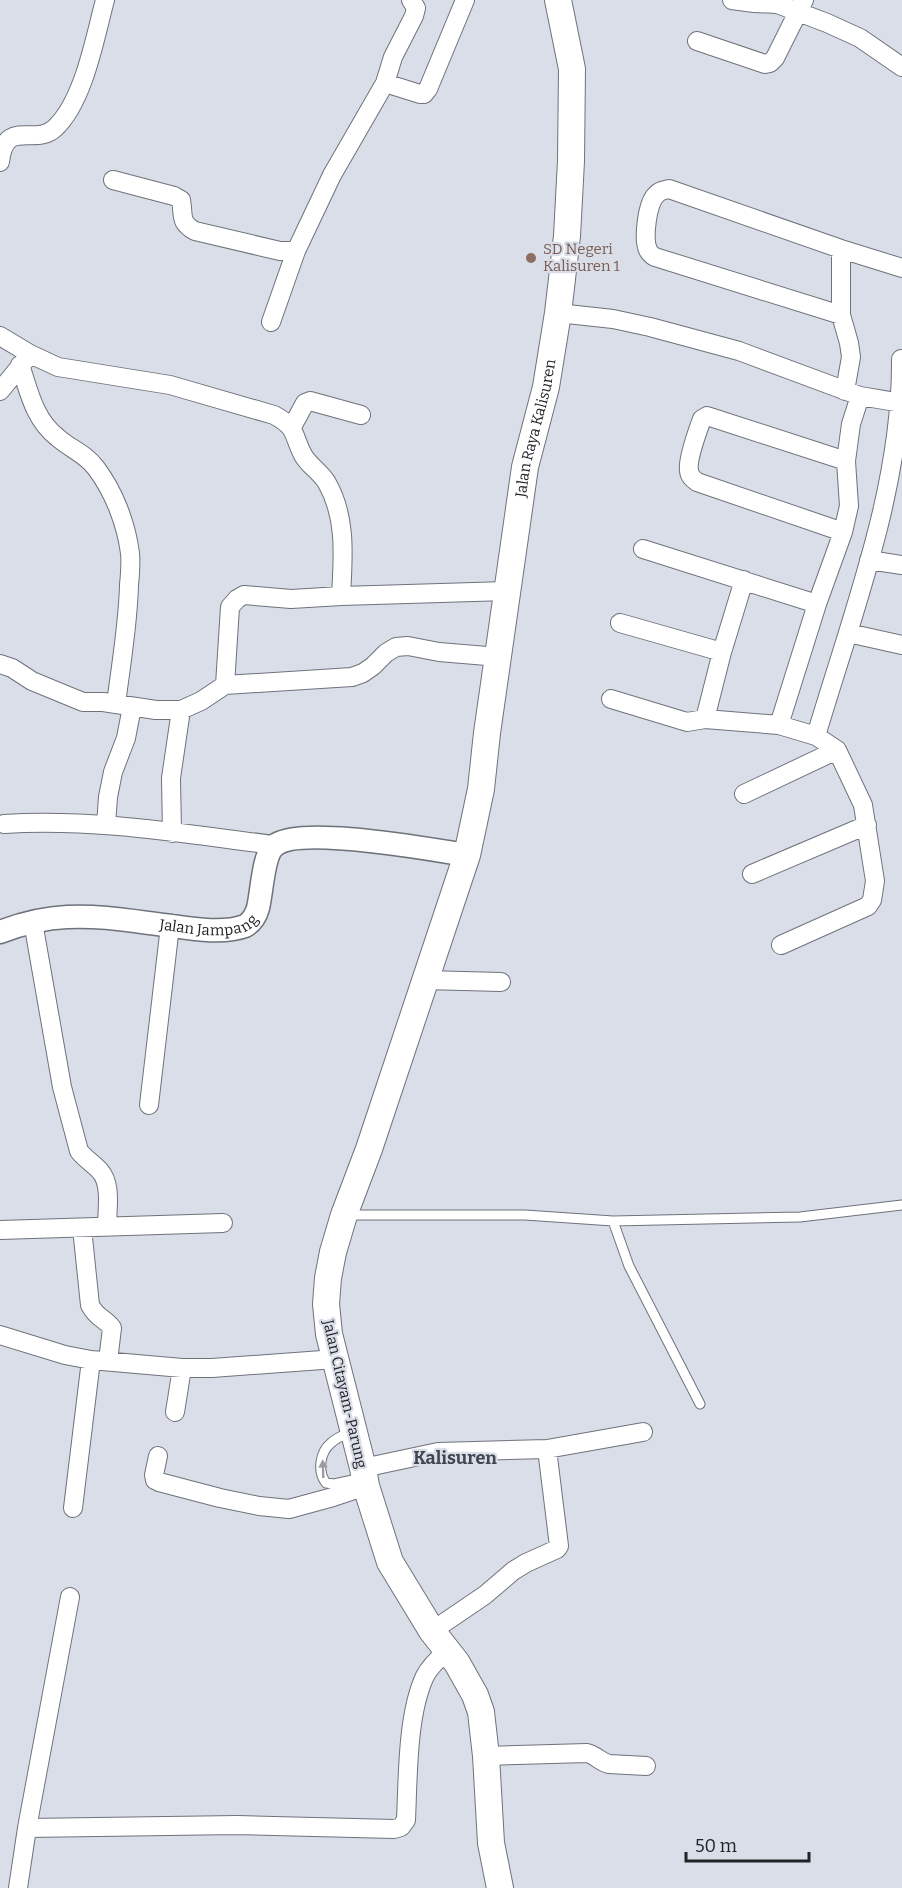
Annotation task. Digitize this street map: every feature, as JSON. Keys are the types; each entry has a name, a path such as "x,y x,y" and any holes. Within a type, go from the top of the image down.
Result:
{"main road":[{"name":"Jalan Raya Kalisuren","path":"467,855 482,789 487,733 525,466 546,387 567,236 572,69 558,0"},
{"name":"Jalan Citayam-Parung","path":"467,855 333,1252 326,1305 329,1334 364,1477 390,1562 432,1631 457,1663 475,1695 481,1712 491,1843 500,1888"}],"street":[{"path":"0,162 4,145 12,137 24,134 46,134 58,124 67,111 82,85 105,0"},
{"path":"271,322 296,251 333,175 385,83 393,57 414,16 416,8 411,0"},
{"path":"385,83 424,94 465,0"},
{"path":"741,1 801,6 860,38 902,67"},
{"path":"698,41 765,64 770,63 775,58 801,6"},
{"path":"113,180 174,196 181,200 183,222 195,231 280,251 296,251"},
{"path":"841,315 655,257 649,253 646,245 646,225 652,200 657,193 669,189 902,268"},
{"path":"779,725 817,604 843,532 849,506 846,461 851,424 851,357 841,315 841,249"},
{"path":"558,313 613,319 650,327 739,351 852,393 901,403"},
{"path":"0,336 25,359 170,385 274,415 292,427 303,454 329,487 339,515 343,540 341,596"},
{"path":"0,391 25,359"},
{"path":"25,359 33,404 41,420 55,436 79,451 97,468 122,517 130,554 124,705 126,738 113,772 106,825"},
{"path":"816,736 869,560 895,487 901,403 901,359"},
{"path":"292,427 305,403 310,401 362,415"},
{"path":"843,532 696,482 690,475 689,467 702,419 707,416 846,461"},
{"path":"644,549 817,604"},
{"path":"869,560 902,565"},
{"path":"705,719 744,580"},
{"path":"225,685 230,607 237,599 244,596 291,599 507,591"},
{"path":"620,623 722,652"},
{"path":"848,633 902,645"},
{"path":"0,664 12,668 32,681 83,702 156,710 181,710 201,701 225,685 352,677 363,673 396,647 408,646 439,652 499,657"},
{"path":"612,699 687,722 705,719 779,725 816,736 837,750 863,806 874,881 871,904 781,945"},
{"path":"172,833 171,778 181,710"},
{"path":"744,794 837,750"},
{"path":"4,824 56,822 106,825 274,845 284,840 310,838 363,840 467,855"},
{"path":"752,874 867,825"},
{"name":"Jalan Jampang","path":"0,932 33,922 76,917 213,930 244,926 255,916 258,908 265,860 274,845"},
{"path":"33,922 62,1087 79,1151 105,1179 107,1226"},
{"path":"149,1105 170,926"},
{"path":"425,980 501,982"},
{"path":"0,1230 223,1223"},
{"path":"73,1508 100,1361 112,1328 95,1314 90,1305 82,1228"},
{"path":"0,1335 65,1355 100,1361 182,1368 336,1359"},
{"path":"175,1412 182,1368"},
{"path":"158,1456 154,1475 155,1480 159,1482 259,1506 289,1509 333,1497 364,1477 438,1452 547,1449 643,1432"},
{"path":"432,1631 485,1595 526,1563 559,1546 547,1449"},
{"path":"18,1888 27,1827 70,1597"},
{"path":"27,1827 237,1825 401,1827 406,1820 410,1743 415,1709 426,1674 447,1652"},
{"path":"486,1756 588,1753 594,1754 604,1763 646,1766"}],"lane":[{"path":"345,1215 525,1215 613,1221 800,1217 902,1205"},
{"path":"613,1221 629,1266 700,1404"},
{"path":"353,1430 331,1443 323,1454 322,1477 326,1483 334,1484 364,1477"}],"place":[{"name":"SD Negeri Kalisuren 1","path":"531,258"}],"district":[{"name":"Kalisuren","path":"455,1458"}]}
